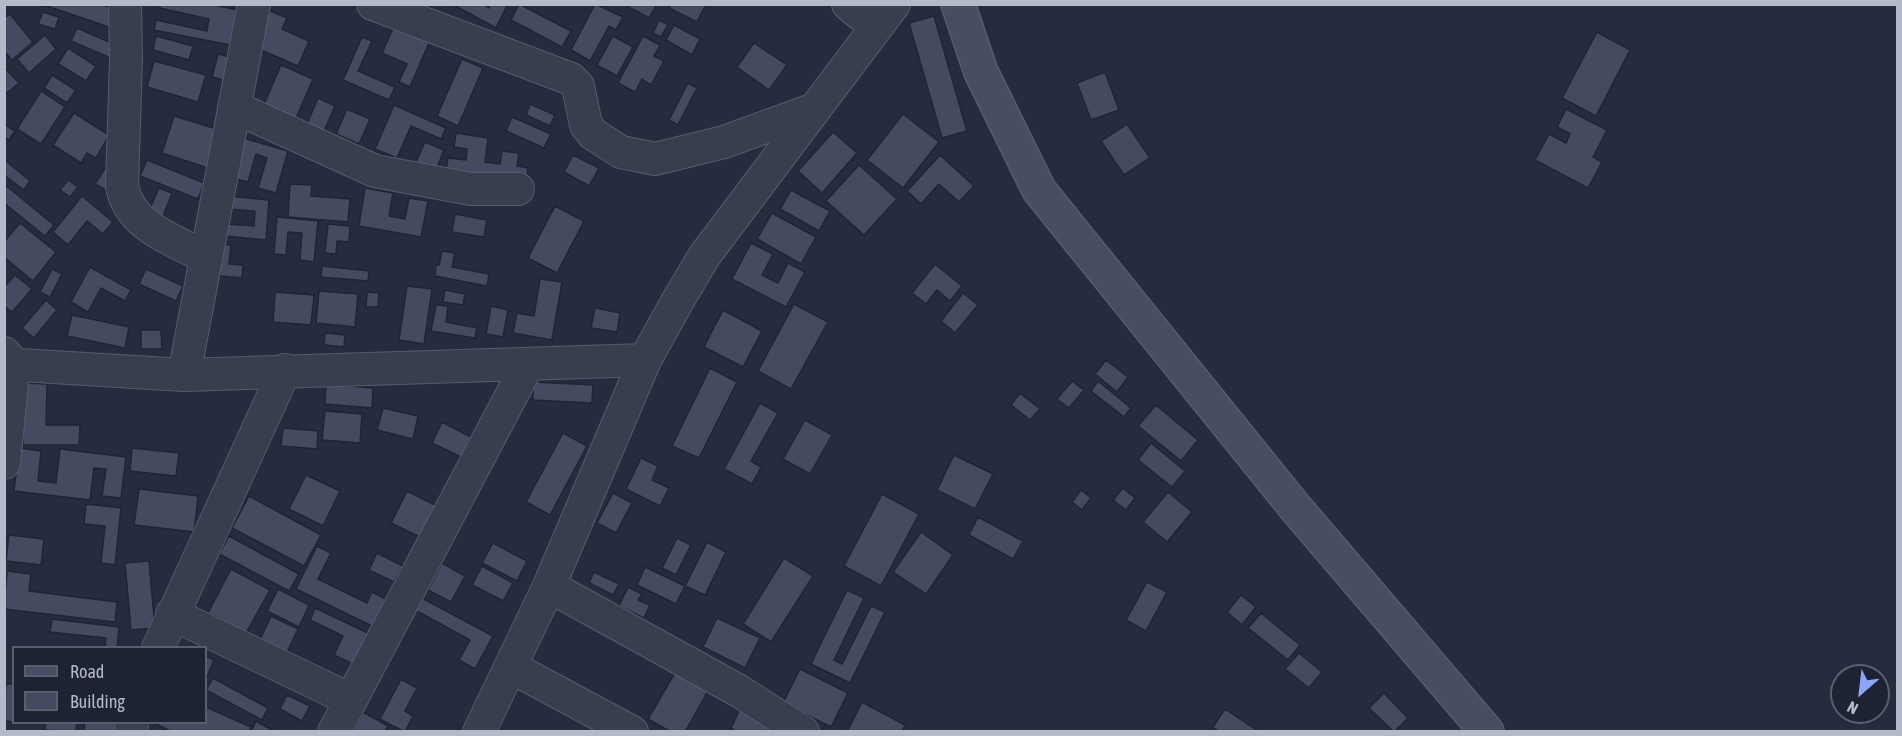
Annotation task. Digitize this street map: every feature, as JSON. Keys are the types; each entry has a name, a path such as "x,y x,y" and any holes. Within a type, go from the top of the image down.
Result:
{"street":[{"path":"125,4 126,59 122,186 125,200 135,215 150,227 206,257"},
{"path":"184,375 254,4"},
{"path":"373,4 571,80 578,86 586,125 593,134 621,153 655,159 671,157 753,133 817,108"},
{"path":"479,732 549,586 645,360 705,255 885,16 848,4"},
{"path":"958,4 981,72 1039,190 1294,506 1487,732"},
{"path":"234,106 375,171 471,189 518,189"},
{"path":"4,463 8,360 184,375 645,360"},
{"path":"334,732 528,364"},
{"path":"159,646 285,370"},
{"path":"549,586 739,691 803,732"},
{"path":"172,614 351,700"},
{"path":"511,667 632,732"}],"building":[{"path":"41,4 100,4 114,9 109,27"},
{"path":"160,4 210,4 237,10 230,45 154,30 156,20 207,31 209,19 160,8"},
{"path":"452,4 483,4 489,8 490,4 508,4 496,28"},
{"path":"519,4 571,31 562,47 511,20"},
{"path":"595,4 623,17 616,30 609,26 590,61 571,50"},
{"path":"623,4 657,4 649,18"},
{"path":"671,4 706,4 697,22 669,8"},
{"path":"270,11 287,18 282,29 309,41 298,66 254,47"},
{"path":"43,12 59,17 55,29 38,24"},
{"path":"10,14 33,42 12,60 4,51 4,18"},
{"path":"934,16 967,131 942,138 909,23"},
{"path":"659,20 668,25 661,37 653,33"},
{"path":"396,22 431,38 410,87 399,82 407,64 382,53"},
{"path":"674,25 700,39 692,55 666,40"},
{"path":"77,28 121,47 115,60 71,41"},
{"path":"1597,32 1630,50 1596,116 1562,98"},
{"path":"45,35 56,49 29,73 17,59"},
{"path":"156,36 193,46 189,60 153,50"},
{"path":"613,36 633,47 617,76 597,65"},
{"path":"643,36 660,45 654,56 664,61 651,85 642,79 635,92 618,83"},
{"path":"362,37 372,41 358,71 395,87 389,100 343,80"},
{"path":"754,43 787,65 769,90 737,67"},
{"path":"68,48 96,66 86,81 58,64"},
{"path":"218,54 229,57 224,80 212,77"},
{"path":"462,59 483,68 458,126 437,116"},
{"path":"154,61 206,75 198,102 147,87"},
{"path":"281,65 313,79 296,118 264,104"},
{"path":"4,67 19,83 7,93 4,89"},
{"path":"1105,72 1119,110 1091,120 1077,83"},
{"path":"52,75 76,90 67,103 44,88"},
{"path":"688,83 697,88 678,125 669,120"},
{"path":"41,91 65,107 41,144 17,129"},
{"path":"318,98 335,106 324,131 307,124"},
{"path":"530,104 555,115 550,126 526,115"},
{"path":"394,105 446,128 441,139 411,126 397,158 375,149"},
{"path":"347,109 370,119 359,144 336,134"},
{"path":"1566,109 1607,130 1593,157 1602,162 1588,188 1535,160 1549,134 1566,143 1570,134 1557,127"},
{"path":"74,113 109,135 96,158 87,153 81,163 53,145"},
{"path":"903,114 939,142 903,188 867,160"},
{"path":"174,116 220,130 208,168 162,153"},
{"path":"512,117 551,134 544,148 506,131"},
{"path":"4,124 15,131 9,140 4,137"},
{"path":"1127,124 1150,158 1124,175 1101,141"},
{"path":"833,132 857,153 822,193 798,171"},
{"path":"456,133 488,138 485,162 500,164 502,151 519,153 517,166 528,168 526,184 445,174 448,158 466,160 467,149 454,147"},
{"path":"243,138 288,151 276,193 258,188 267,158 256,154 248,182 232,178"},
{"path":"425,142 444,150 436,170 416,162"},
{"path":"573,155 599,168 589,186 564,172"},
{"path":"940,155 974,186 959,202 939,184 921,204 907,191"},
{"path":"147,160 204,183 198,199 140,176"},
{"path":"6,161 30,181 24,190 4,175"},
{"path":"109,162 109,192 95,184"},
{"path":"859,165 897,199 864,235 826,201"},
{"path":"68,180 78,187 70,197 60,190"},
{"path":"4,184 54,225 45,236 4,203"},
{"path":"290,184 312,185 311,196 350,199 348,222 288,217"},
{"path":"159,188 172,193 162,219 148,213"},
{"path":"365,188 393,193 389,216 405,219 409,198 428,201 421,237 359,226"},
{"path":"791,190 830,211 819,231 780,209"},
{"path":"82,196 113,222 103,234 87,221 68,245 53,232"},
{"path":"228,196 269,200 266,240 225,236 227,224 254,226 255,211 227,209"},
{"path":"555,206 584,221 557,273 528,258"},
{"path":"772,213 816,237 801,264 757,239"},
{"path":"455,214 487,220 484,237 452,232"},
{"path":"277,217 318,221 314,262 300,260 302,233 288,232 286,255 274,254"},
{"path":"20,223 56,252 33,281 4,257 4,242"},
{"path":"328,224 350,226 349,242 337,241 336,254 325,253"},
{"path":"751,243 773,254 762,275 778,283 788,263 805,272 786,307 732,279"},
{"path":"213,244 231,245 229,264 243,265 242,278 211,275"},
{"path":"442,251 455,253 452,267 489,274 487,286 435,276 436,265 439,265"},
{"path":"935,264 962,286 950,301 937,290 926,304 912,293"},
{"path":"322,266 369,271 368,281 321,277"},
{"path":"90,267 131,290 125,301 101,288 88,312 71,302"},
{"path":"52,269 62,274 50,297 40,292"},
{"path":"146,269 183,286 176,301 139,284"},
{"path":"15,275 32,289 12,312 4,306 4,287"},
{"path":"540,279 562,282 552,340 513,333 517,313 534,316"},
{"path":"407,286 432,289 424,344 399,340"},
{"path":"445,290 465,294 463,305 443,302"},
{"path":"319,291 358,294 355,327 316,323"},
{"path":"275,292 314,295 311,325 273,322"},
{"path":"367,292 379,293 378,307 366,307"},
{"path":"963,293 978,305 955,333 941,321"},
{"path":"46,300 57,310 34,338 22,328"},
{"path":"794,304 828,322 791,389 758,371"},
{"path":"436,305 448,306 446,322 477,328 475,338 431,331"},
{"path":"491,306 508,310 503,337 486,334"},
{"path":"595,308 620,313 617,332 591,328"},
{"path":"723,310 762,331 743,367 704,347"},
{"path":"72,315 129,327 125,348 67,336"},
{"path":"141,330 161,330 162,349 141,349"},
{"path":"325,333 345,335 344,347 324,345"},
{"path":"1106,360 1128,377 1117,392 1095,374"},
{"path":"710,368 737,382 699,458 672,446"},
{"path":"1072,381 1084,390 1069,408 1057,399"},
{"path":"1098,381 1131,408 1124,417 1091,391"},
{"path":"533,382 593,385 592,403 533,400"},
{"path":"23,383 47,384 46,425 80,425 79,445 23,445"},
{"path":"326,384 373,388 372,408 325,404"},
{"path":"1020,393 1040,409 1030,420 1011,405"},
{"path":"760,403 778,413 751,461 761,467 752,484 724,469"},
{"path":"1156,405 1198,440 1181,461 1138,426"},
{"path":"383,408 418,416 413,439 377,430"},
{"path":"325,411 362,414 360,443 322,440"},
{"path":"805,420 832,435 810,474 783,459"},
{"path":"442,422 471,437 461,457 432,443"},
{"path":"283,428 318,431 317,449 281,446"},
{"path":"563,433 587,446 550,515 526,502"},
{"path":"1151,443 1185,471 1172,487 1138,460"},
{"path":"19,448 41,451 38,481 56,483 60,449 126,457 121,498 102,496 106,469 94,468 90,500 14,491"},
{"path":"132,448 179,453 176,476 130,471"},
{"path":"954,455 993,474 975,509 937,490"},
{"path":"641,458 658,466 652,480 669,488 660,506 626,489"},
{"path":"306,475 340,491 323,526 289,509"},
{"path":"1123,488 1135,498 1126,510 1113,500"},
{"path":"139,489 198,496 194,532 134,525"},
{"path":"1081,490 1091,498 1082,510 1072,502"},
{"path":"407,491 443,509 428,541 391,523"},
{"path":"1168,492 1192,512 1167,542 1143,522"},
{"path":"613,493 632,503 616,533 597,523"},
{"path":"882,494 919,514 881,586 844,566"},
{"path":"249,496 321,535 304,566 232,528"},
{"path":"86,504 121,508 115,565 101,563 105,526 84,524"},
{"path":"978,517 1023,541 1013,559 969,535"},
{"path":"921,532 953,555 926,594 893,572"},
{"path":"9,535 44,539 41,565 6,561"},
{"path":"229,536 299,574 289,591 219,554"},
{"path":"677,538 691,545 676,575 662,568"},
{"path":"707,542 726,552 705,595 685,586"},
{"path":"493,543 527,561 517,581 482,563"},
{"path":"317,546 331,553 318,579 367,603 372,592 389,601 376,628 296,589"},
{"path":"377,553 403,566 394,582 369,570"},
{"path":"784,558 813,576 771,642 743,624"},
{"path":"149,561 155,628 131,630 125,563"},
{"path":"442,563 465,576 451,602 428,590"},
{"path":"482,566 513,583 503,601 472,585"},
{"path":"645,567 685,586 676,604 637,585"},
{"path":"231,569 270,590 246,633 208,613"},
{"path":"7,571 31,574 29,591 117,602 115,622 4,609"},
{"path":"594,572 619,584 613,595 589,583"},
{"path":"1147,582 1167,592 1146,631 1126,620"},
{"path":"628,587 642,594 638,600 650,605 644,618 619,606"},
{"path":"278,589 309,605 299,627 267,611"},
{"path":"847,590 864,598 834,660 842,664 871,606 885,612 850,683 811,664"},
{"path":"1241,595 1256,607 1242,625 1227,612"},
{"path":"420,597 493,636 475,669 459,660 470,640 413,609"},
{"path":"315,608 368,633 353,664 334,655 343,636 310,620"},
{"path":"1261,613 1300,645 1288,660 1248,628"},
{"path":"271,616 298,629 282,663 255,650"},
{"path":"717,618 760,638 745,668 703,647"},
{"path":"52,619 119,627 117,646 105,646 106,638 50,632"},
{"path":"1299,653 1322,672 1309,688 1285,669"},
{"path":"207,656 214,660 207,677"},
{"path":"800,669 848,693 831,727 783,703"},
{"path":"676,671 709,689 685,732 671,732 648,719"},
{"path":"213,678 268,708 262,720 207,691"},
{"path":"401,679 417,688 405,711 413,716 405,732 380,719"},
{"path":"6,684 12,684 12,722 4,721"},
{"path":"1384,693 1408,718 1394,732 1369,708"},
{"path":"287,695 310,706 302,721 280,709"},
{"path":"862,702 905,725 902,732 847,732"},
{"path":"207,707 251,727 249,732 172,732 156,724 207,724"},
{"path":"740,709 778,732 737,732 731,728"},
{"path":"1225,709 1258,731 1220,732 1213,727"},
{"path":"363,712 388,726 385,732 353,732"},
{"path":"256,721 275,732 251,732"},
{"path":"46,724 77,724 76,732 45,730"},
{"path":"85,724 117,724 116,732 84,732"}]}
